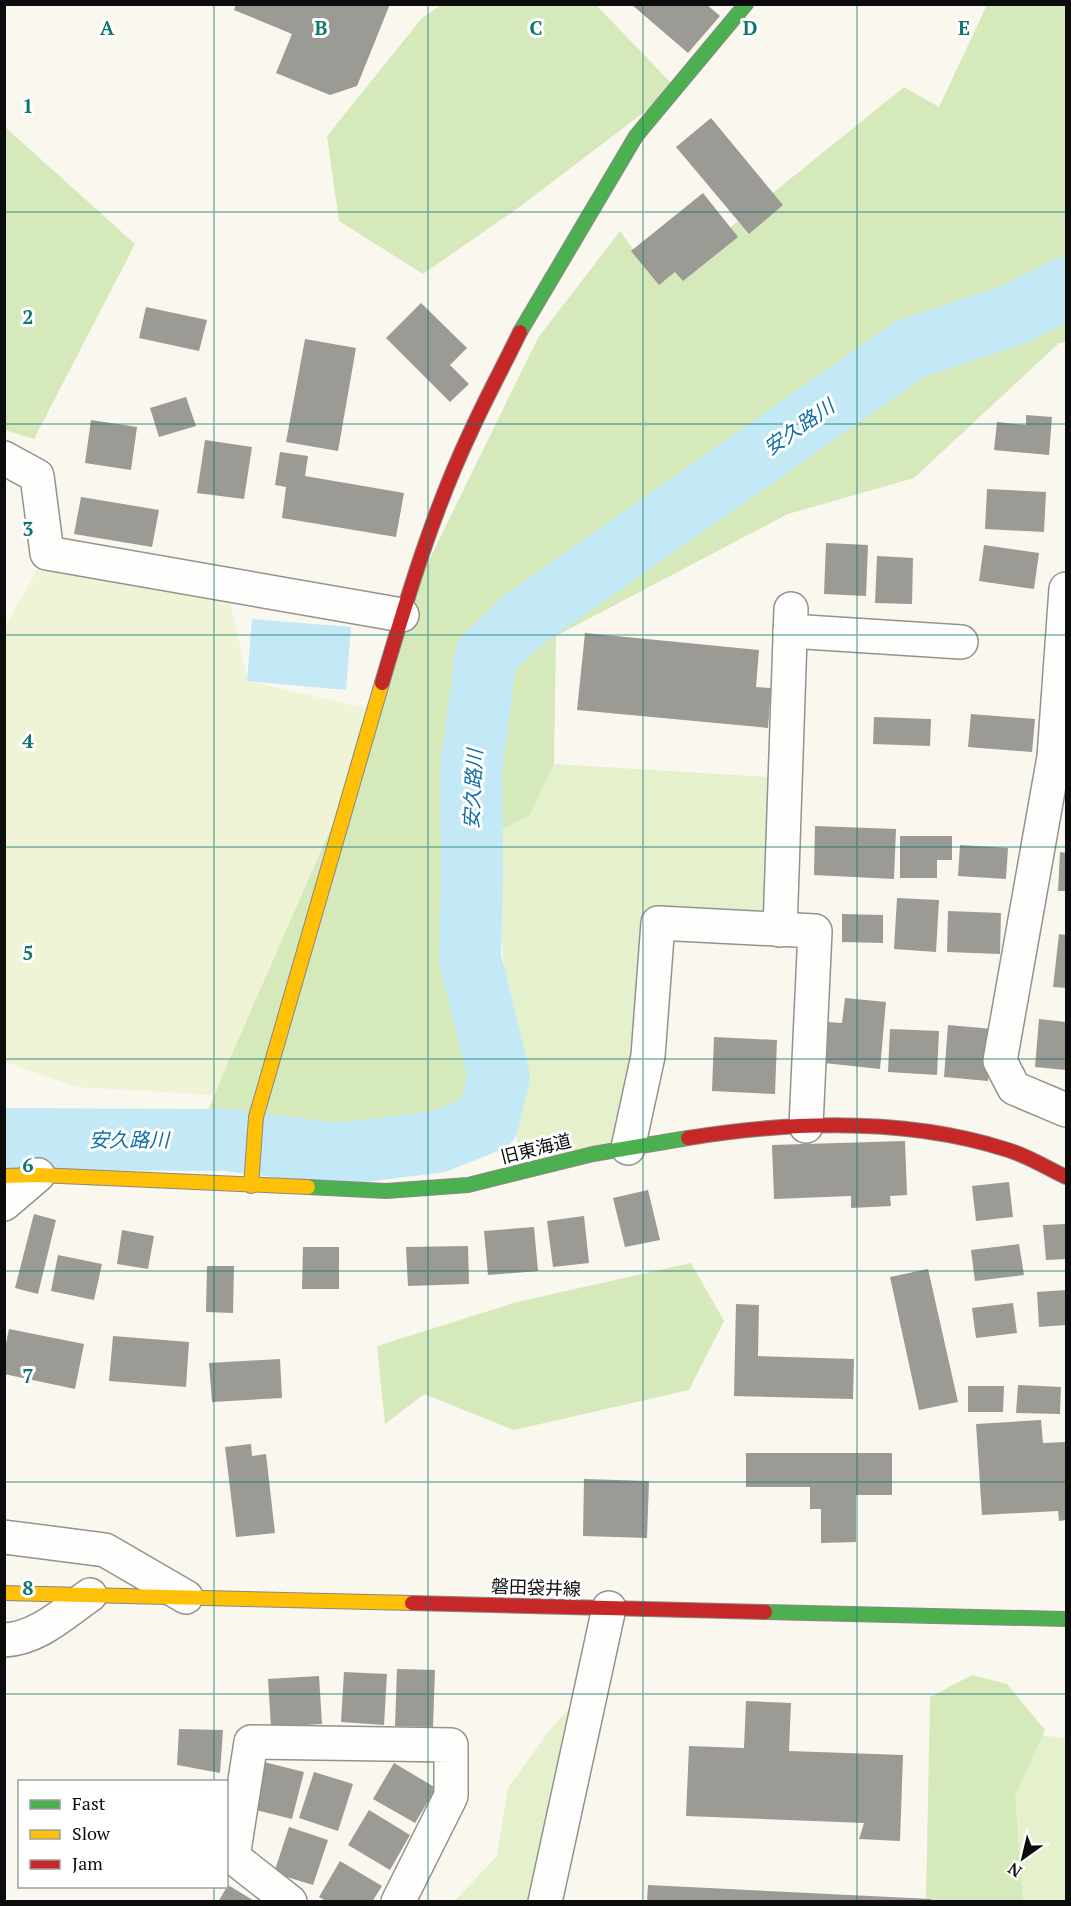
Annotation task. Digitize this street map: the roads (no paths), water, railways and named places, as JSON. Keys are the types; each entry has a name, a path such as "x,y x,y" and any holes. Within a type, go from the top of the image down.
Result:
{"street":[{"path":"251,1186 256,1118 402,615 433,524 470,432 524,325 636,136 746,4"},
{"path":"4,458 37,476 47,553 402,615"},
{"path":"1066,589 1054,757 1000,1061 1014,1088 1066,1110"},
{"path":"780,930 790,620 961,642"},
{"path":"628,1148 648,1056 658,923 815,931 806,1126"},
{"name":"旧東海道","path":"4,1176 386,1191 468,1185 593,1154 720,1133 832,1124 931,1131 1010,1150 1066,1177"},
{"path":"4,1204 38,1176"},
{"path":"4,1537 105,1550 186,1597"},
{"name":"磐田袋井線","path":"4,1593 1066,1619"},
{"path":"4,1640 16,1639 45,1628 90,1595"},
{"path":"545,1902 609,1608"},
{"path":"290,1902 233,1857 251,1742 452,1745 451,1796 398,1902"}],"water":[{"path":"252,619 351,627 346,690 247,681"}],"waterway":[{"name":"安久路川","path":"4,1139 226,1140 337,1154 437,1142 488,1122 499,1076 470,958 471,769 486,656 523,620 910,349 1015,314 1066,288"}]}
